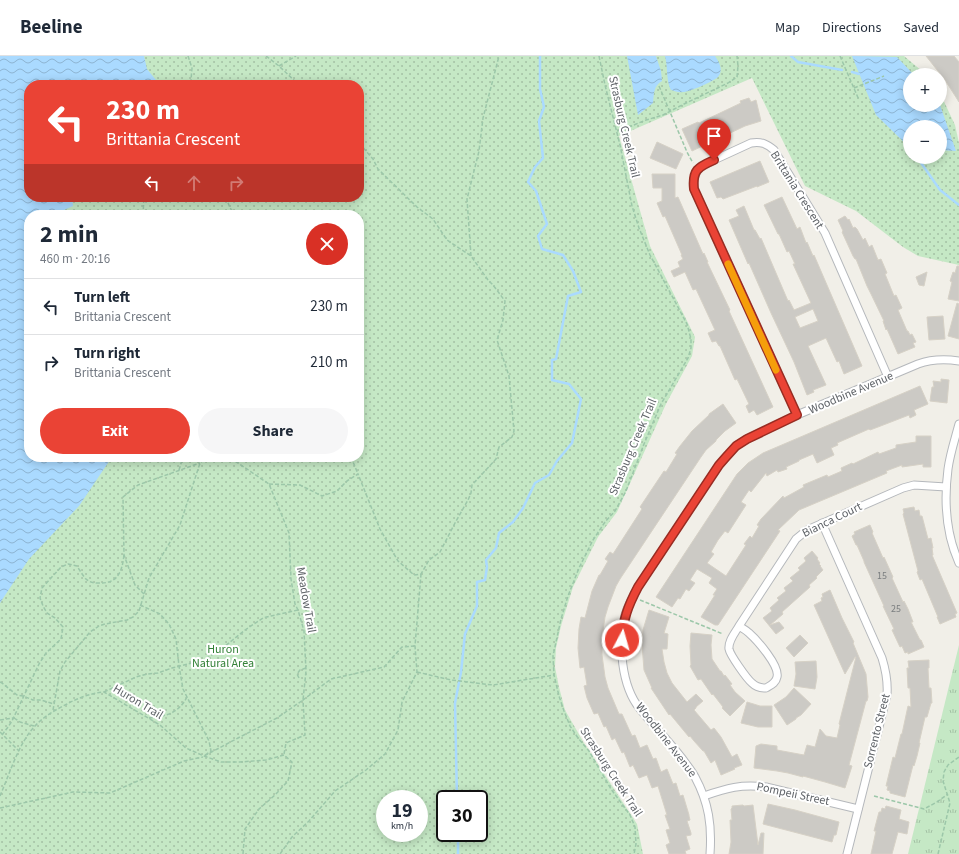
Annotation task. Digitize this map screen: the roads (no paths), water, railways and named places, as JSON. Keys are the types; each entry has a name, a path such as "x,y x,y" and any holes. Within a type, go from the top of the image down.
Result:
{"street":[{"name":"Brittania Crescent","path":"797,415 694,189 694,178 701,166 751,143 764,143 774,150 825,233 888,377"},
{"name":"Woodbine Avenue","path":"710,854 711,826 704,796 695,777 678,753 638,707 630,691 624,671 621,650 622,630 625,614 638,587 710,478 736,446 747,439 797,415 926,361 946,359 959,361"},
{"path":"959,424 951,454 946,487 950,539 959,562"},
{"name":"Bianca Court","path":"739,626 749,632 766,651 776,668 778,675 775,682 766,688 759,688 752,684 732,656 729,649 730,641 739,626 796,539 807,530 908,486 946,487"},
{"name":"Sorrento Street","path":"822,523 882,658 888,685 887,695 847,854"},
{"name":"Pompeii Street","path":"704,796 718,791 752,785 858,809"}],"water":[{"path":"0,56 144,56 147,69 156,80 24,80 24,202 73,202 73,206 64,210 24,210 24,462 109,462 79,506 29,559 0,603"},
{"path":"627,56 656,56 661,71 662,81 655,88 653,103 638,115"},
{"path":"665,56 715,56 719,63 721,72 716,79 686,92 671,90 669,87"},
{"path":"852,56 897,57 907,68 903,68 903,112 942,112 945,120 903,120 903,141 876,115"},
{"path":"947,125 956,151 947,150"}],"waterway":[{"path":"457,790 455,703 461,672 465,634 477,606 477,582 485,580 487,567 486,560 496,548 499,533 513,522 523,508 535,483 549,475 557,461 572,443 581,399 569,384 552,380 552,360 556,359 568,296 581,292 573,271 563,255 542,249 538,236 547,224 536,191 528,182 535,167 543,158 539,121 544,107 540,89 540,56"},
{"path":"791,56 798,62 842,70"},
{"path":"852,72 859,74"},
{"path":"922,164 940,190 959,205"},
{"path":"458,842 458,854"}],"park label":[{"name":"Huron Natural Area","path":"223,656"}]}
